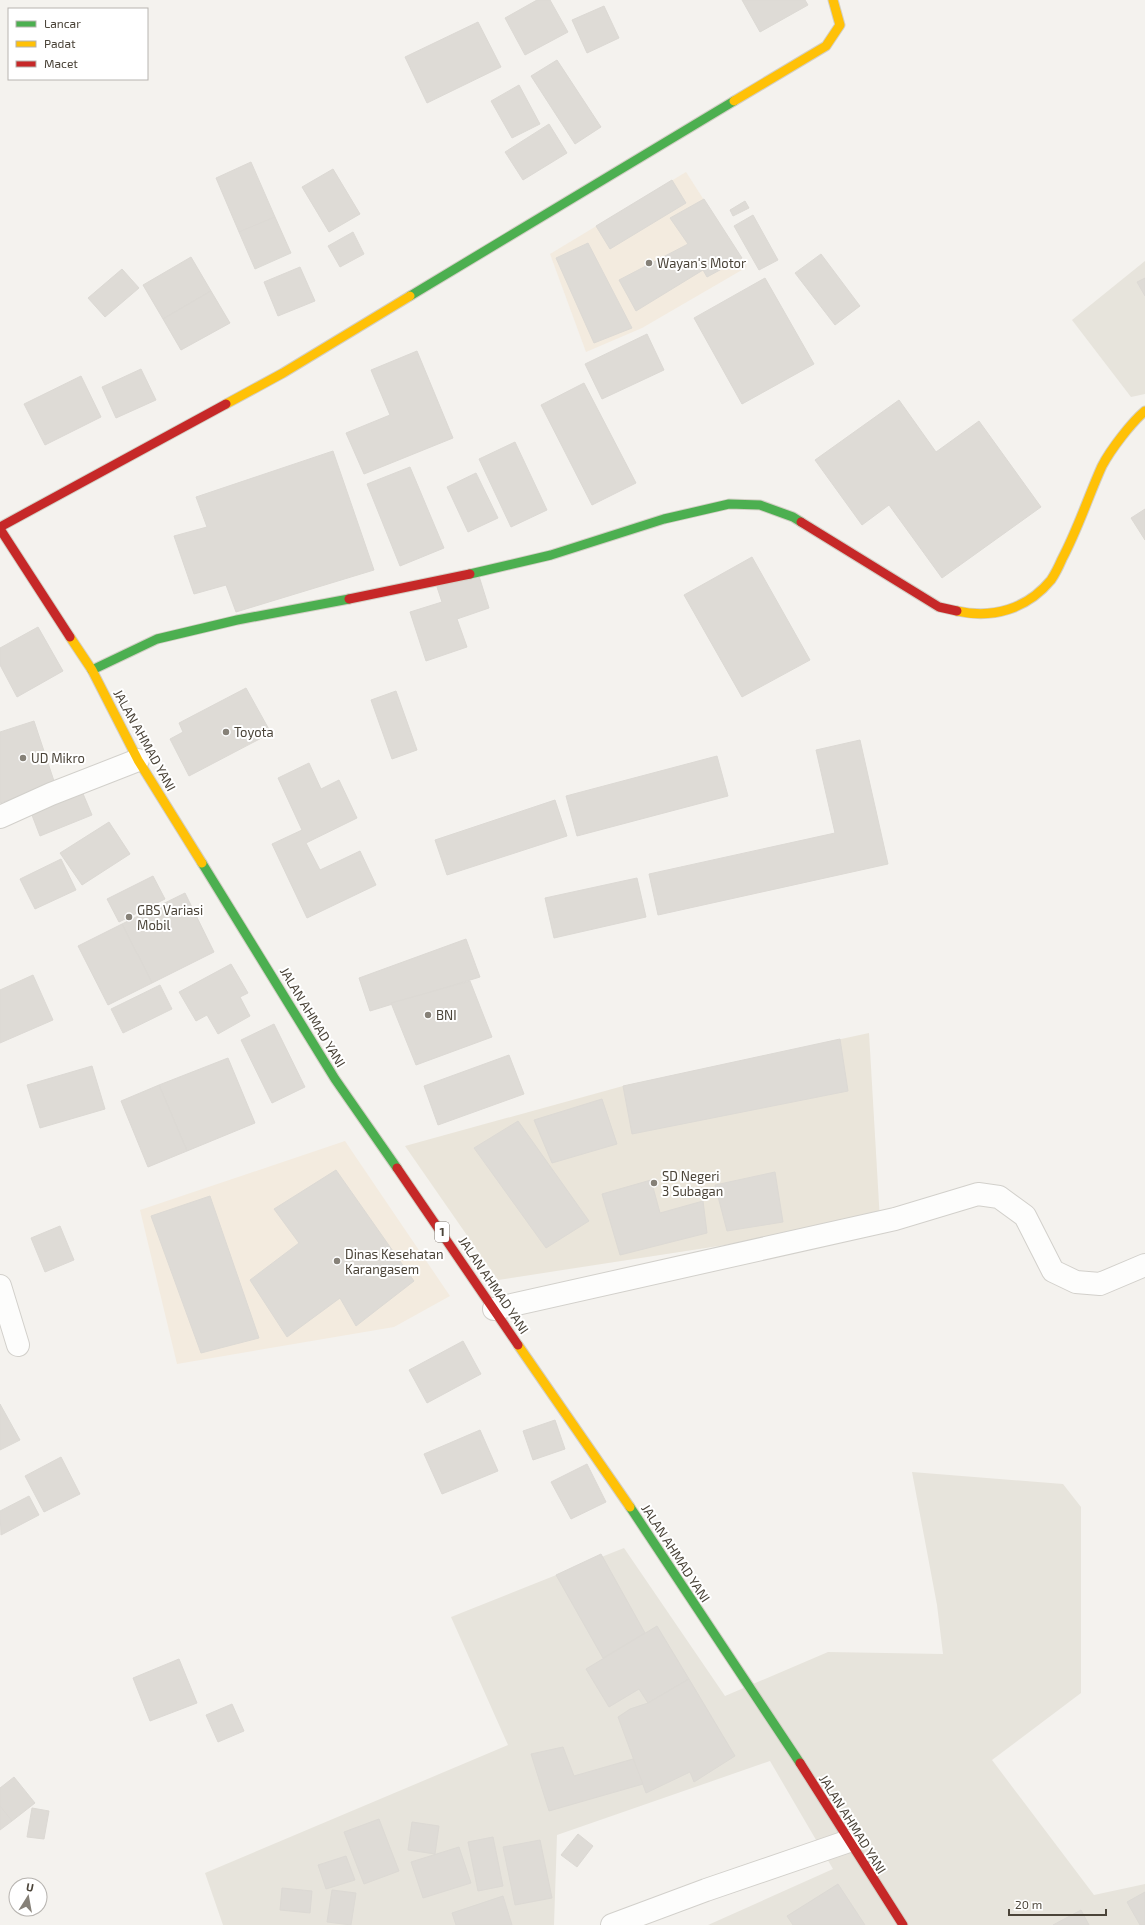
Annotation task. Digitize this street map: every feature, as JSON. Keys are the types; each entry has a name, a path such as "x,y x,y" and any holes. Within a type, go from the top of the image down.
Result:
{"main road":[{"path":"0,528 282,373 826,46 840,25 833,0"},
{"path":"92,670 157,639 237,620 340,601 551,555 664,519 729,504 760,505 793,517 896,579 939,607 971,614 1001,613 1030,600 1051,580 1068,548 1103,465 1134,420 1145,411"},
{"name":"JALAN AHMAD YANI","path":"0,528 92,670 138,760 335,1079 601,1464 796,1757 903,1925"}],"street":[{"path":"0,817 51,794 138,760"},
{"path":"494,1309 895,1219 978,1194 999,1197 1025,1216 1053,1270 1076,1282 1100,1284 1145,1265"},
{"path":"0,1286 18,1346"},
{"path":"621,1924 706,1890 849,1841"}],"shaded area":[{"name":"Wayan's Motor","path":"686,172 747,267 642,328 586,352 550,254"},
{"path":"1145,261 1145,394 1131,397 1072,320"},
{"name":"SD Negeri 3 Subagan","path":"869,1033 880,1221 498,1280 405,1146 623,1086"},
{"path":"345,1141 450,1296 394,1327 177,1364 140,1210"},
{"path":"912,1472 1063,1484 1081,1507 1081,1693 992,1760 1094,1895 1145,1884 1145,1925 708,1925 833,1869 770,1761 557,1835 554,1925 223,1925 205,1873 508,1745 451,1617 624,1548 725,1696 828,1652 943,1654 937,1605"}],"building":[{"path":"537,0 550,0 568,32 525,55 505,18"},
{"path":"742,0 805,0 808,5 760,32"},
{"path":"604,6 619,38 587,53 572,20"},
{"path":"478,22 501,67 427,103 405,57"},
{"path":"557,60 601,127 575,144 531,76"},
{"path":"519,85 540,124 512,138 491,101"},
{"path":"549,124 567,153 523,180 505,152"},
{"path":"251,162 275,217 239,232 216,178"},
{"path":"333,169 360,214 329,232 302,187"},
{"path":"672,180 686,203 610,249 596,226"},
{"path":"704,199 742,258 707,277 703,270 636,311 619,280 688,244 670,218"},
{"path":"745,201 749,208 733,216 730,210"},
{"path":"753,215 778,260 759,270 734,226"},
{"path":"275,217 291,253 255,269 239,232"},
{"path":"353,232 364,254 340,267 328,246"},
{"path":"588,243 632,328 594,343 556,258"},
{"path":"821,254 860,306 835,325 795,273"},
{"path":"191,257 211,291 163,319 143,285"},
{"path":"300,267 315,301 278,316 264,282"},
{"path":"122,269 139,288 105,317 88,298"},
{"path":"765,278 814,364 742,404 694,318"},
{"path":"1145,278 1145,296 1137,282"},
{"path":"211,291 230,323 181,350 163,319"},
{"path":"647,334 664,370 602,399 585,364"},
{"path":"417,351 453,438 364,474 346,433 390,415 371,370"},
{"path":"141,369 156,400 116,418 102,387"},
{"path":"81,376 101,417 45,445 24,404"},
{"path":"584,383 636,483 592,505 541,405"},
{"path":"899,400 936,452 979,421 1041,507 942,578 889,505 862,525 815,460"},
{"path":"515,442 547,510 511,527 479,459"},
{"path":"333,451 374,570 236,612 226,585 194,594 174,536 207,527 196,497"},
{"path":"410,467 444,548 400,566 367,484"},
{"path":"476,473 498,518 468,532 447,487"},
{"path":"1145,509 1145,540 1131,518"},
{"path":"752,557 810,660 742,697 684,595"},
{"path":"478,573 489,608 457,619 467,647 426,661 410,612 442,602 437,587"},
{"path":"38,627 63,671 17,697 0,665 0,648"},
{"name":"Toyota","path":"246,688 271,733 189,776 170,739 183,732 179,723"},
{"path":"396,691 417,750 392,759 371,700"},
{"name":"UD Mikro","path":"34,721 55,784 0,803 0,732"},
{"path":"860,740 888,864 658,915 649,874 835,833 816,750"},
{"path":"717,756 728,796 577,836 566,796"},
{"path":"309,763 321,789 339,780 357,818 306,843 320,870 360,851 376,885 307,918 272,844 302,830 278,778"},
{"path":"81,789 92,815 40,836 30,810"},
{"path":"555,800 567,836 447,875 435,840"},
{"path":"109,822 130,854 82,885 60,853"},
{"path":"61,859 76,890 35,909 20,879"},
{"path":"153,876 165,899 119,922 107,899"},
{"path":"637,878 646,917 554,938 545,898"},
{"path":"185,893 214,952 152,983 122,924"},
{"path":"122,924 152,983 108,1005 78,946"},
{"path":"466,939 480,977 370,1011 359,978"},
{"path":"231,964 248,993 240,997 250,1016 218,1034 207,1015 196,1021 179,992"},
{"path":"33,975 53,1020 0,1043 0,990"},
{"path":"470,981 492,1037 416,1065 391,1003"},
{"path":"160,985 172,1009 123,1033 111,1009"},
{"path":"274,1024 305,1087 272,1103 241,1040"},
{"path":"840,1039 848,1091 632,1134 623,1086"},
{"path":"509,1055 524,1094 438,1125 424,1086"},
{"path":"228,1058 255,1123 187,1151 159,1085"},
{"path":"92,1066 105,1109 40,1128 27,1085"},
{"path":"159,1085 187,1151 148,1167 121,1101"},
{"path":"602,1099 617,1144 552,1163 534,1120"},
{"path":"518,1121 589,1221 546,1248 474,1148"},
{"name":"Dinas Kesehatan Karangasem","path":"336,1170 414,1281 356,1326 340,1298 287,1337 250,1280 299,1243 274,1209"},
{"path":"775,1172 783,1222 727,1231 715,1185"},
{"path":"651,1180 660,1213 703,1201 707,1233 620,1255 602,1194"},
{"path":"210,1196 259,1338 201,1353 151,1216"},
{"path":"60,1226 74,1260 45,1272 31,1238"},
{"path":"463,1341 481,1374 427,1403 409,1370"},
{"path":"0,1404 20,1440 0,1450"},
{"path":"555,1420 565,1449 533,1460 523,1431"},
{"path":"480,1430 498,1471 442,1494 424,1454"},
{"path":"61,1457 80,1494 44,1512 25,1476"},
{"path":"587,1464 606,1502 571,1519 551,1482"},
{"path":"29,1496 39,1515 1,1535 0,1511"},
{"path":"601,1554 645,1633 603,1658 556,1575"},
{"path":"657,1626 689,1679 648,1703 639,1689 609,1707 586,1669"},
{"path":"179,1659 197,1703 150,1721 133,1678"},
{"path":"689,1679 735,1756 694,1782 690,1772 646,1793 618,1717 630,1709 648,1703"},
{"path":"232,1704 244,1731 218,1742 206,1715"},
{"path":"563,1747 574,1776 633,1759 643,1784 549,1811 531,1754"},
{"path":"14,1777 35,1803 12,1821 0,1806 0,1788"},
{"path":"0,1806 12,1821 0,1830"},
{"path":"32,1808 49,1811 44,1839 27,1837"},
{"path":"379,1819 399,1871 364,1884 344,1832"},
{"path":"412,1822 439,1826 435,1854 408,1850"},
{"path":"578,1834 593,1846 577,1867 561,1855"},
{"path":"493,1837 503,1886 478,1891 468,1842"},
{"path":"540,1840 552,1898 515,1905 503,1847"},
{"path":"459,1847 471,1883 423,1898 411,1862"},
{"path":"346,1856 355,1880 326,1889 318,1865"},
{"path":"838,1884 865,1925 793,1925 787,1916"},
{"path":"282,1888 312,1891 310,1913 280,1910"},
{"path":"332,1890 356,1893 351,1925 327,1922"},
{"path":"1145,1892 1145,1925 1140,1925 1127,1902"},
{"path":"503,1896 512,1925 456,1925 452,1913"},
{"path":"1081,1910 1089,1925 1053,1925"}],"traffic: fast":[{"path":"410,296 734,101"},
{"path":"470,574 551,555 664,519 729,504 760,505 793,517 801,522"},
{"path":"92,670 157,639 237,620 349,599"},
{"path":"202,863 335,1079 397,1168"},
{"path":"630,1507 800,1763"}],"traffic: slow":[{"path":"734,101 826,46 840,25 833,0"},
{"path":"226,404 283,373 410,296"},
{"path":"957,611 984,614 996,612 1020,605 1042,590 1051,580 1058,567 1073,536 1102,466 1122,437 1145,411"},
{"path":"70,637 92,670 138,760 202,863"},
{"path":"518,1345 630,1507"}],"traffic: jam":[{"path":"0,527 226,404"},
{"path":"801,522 939,607 957,611"},
{"path":"0,529 70,637"},
{"path":"349,599 470,574"},
{"path":"397,1168 518,1345"},
{"path":"800,1763 903,1925"}],"place":[{"name":"Wayan's Motor","path":"649,263"},
{"name":"Toyota","path":"226,732"},
{"name":"UD Mikro","path":"23,758"},
{"name":"GBS Variasi Mobil","path":"129,917"},
{"name":"BNI","path":"428,1015"},
{"name":"SD Negeri 3 Subagan","path":"654,1183"},
{"name":"Dinas Kesehatan Karangasem","path":"337,1261"}]}
